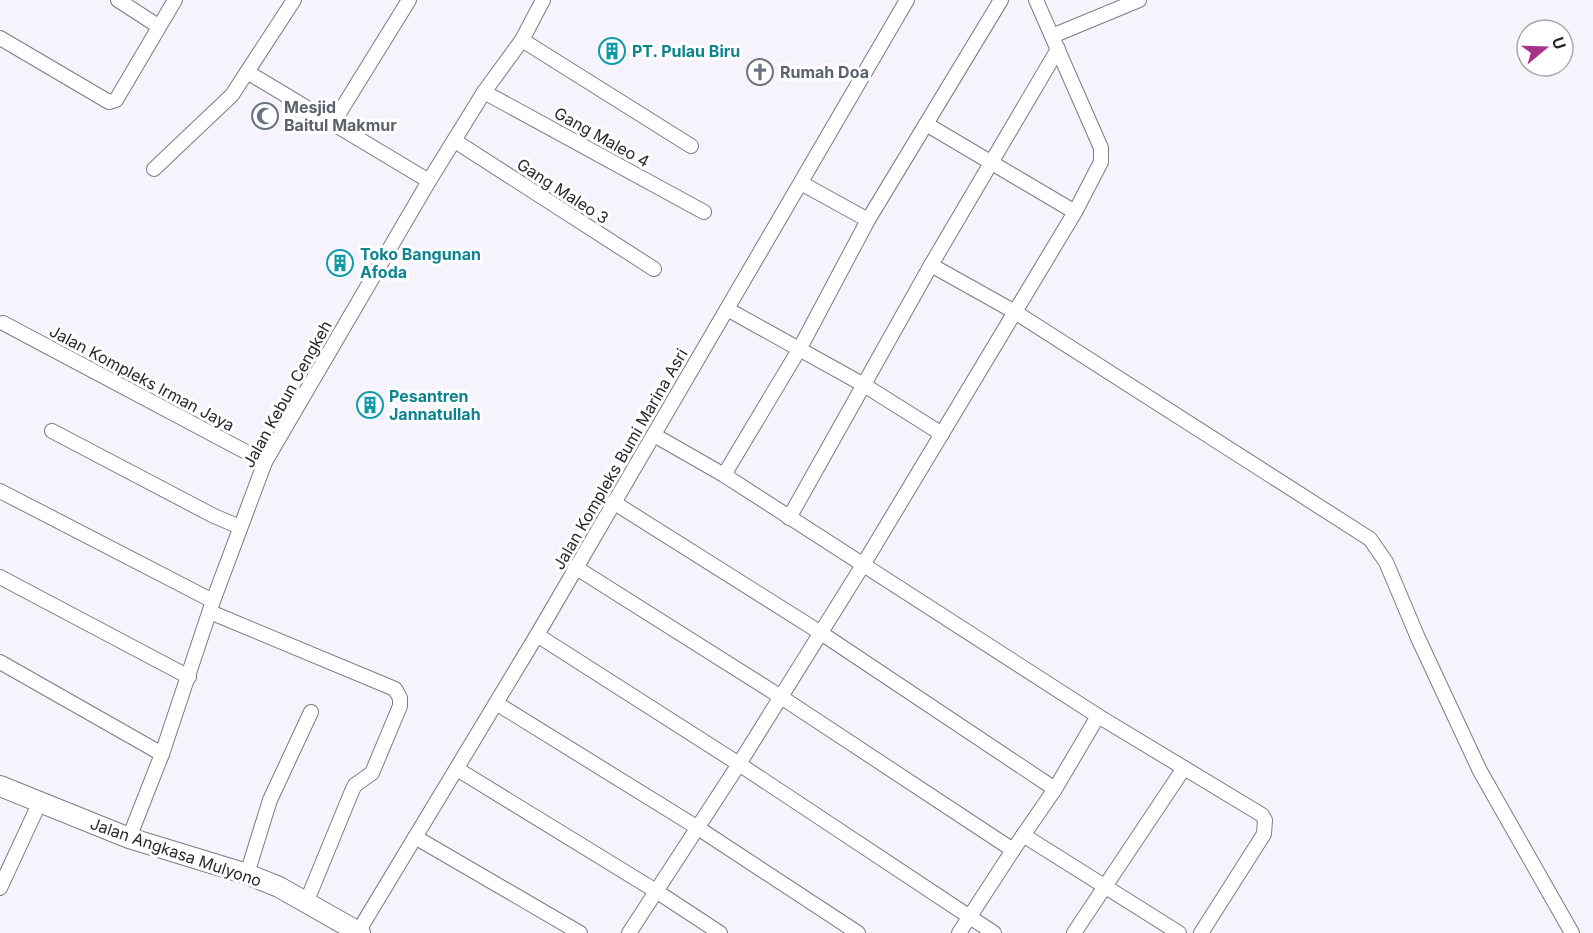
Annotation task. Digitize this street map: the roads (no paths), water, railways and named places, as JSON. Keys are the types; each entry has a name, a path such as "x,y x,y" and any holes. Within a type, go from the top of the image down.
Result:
{"main road":[{"name":"Jalan Angkasa Mulyono","path":"0,786 39,804 129,838 247,874 279,887 352,931"}],"street":[{"path":"118,0 158,26"},
{"path":"0,38 112,102 116,100 175,0"},
{"path":"154,169 228,100 294,0"},
{"path":"333,123 409,0"},
{"name":"Jalan Kebun Cengkeh","path":"129,838 162,754 265,462 429,181 484,92 522,40 543,0"},
{"name":"Jalan Kompleks Bumi Marina Asri","path":"352,931 415,837 537,635 907,0"},
{"path":"724,475 800,348 868,220 1001,0"},
{"path":"629,933 740,764 863,566 1075,212 1101,162 1101,148 1036,0"},
{"path":"789,518 931,265 991,164 1055,43 1139,0"},
{"path":"522,40 691,146"},
{"path":"248,72 429,181"},
{"name":"Gang Maleo 4","path":"484,92 704,212"},
{"path":"926,124 1075,212"},
{"name":"Gang Maleo 3","path":"455,141 654,269"},
{"path":"801,183 868,220"},
{"path":"931,265 1015,312 1370,539 1386,562 1418,638 1480,771 1572,933"},
{"path":"727,309 864,385 942,434"},
{"name":"Jalan Kompleks Irman Jaya","path":"3,323 265,462"},
{"path":"52,431 240,528"},
{"path":"654,435 724,475 1098,716 1262,815 1265,820 1264,834 1201,933"},
{"path":"0,491 212,607 395,689 400,698 400,706 372,773 355,785 352,791 306,903"},
{"path":"613,502 821,633 1055,789"},
{"path":"576,567 781,697 1013,850"},
{"path":"0,578 189,677"},
{"path":"537,635 740,764 994,933"},
{"path":"0,662 162,754"},
{"path":"496,703 698,828 858,933"},
{"path":"247,874 270,800 311,711"},
{"path":"959,933 1055,789 1098,716"},
{"path":"1074,933 1184,768"},
{"path":"457,769 720,933"},
{"path":"0,888 39,804"},
{"path":"1023,835 1179,933"},
{"path":"415,837 580,933"}],"place":[{"name":"PT. Pulau Biru","path":"612,51"},
{"name":"Rumah Doa","path":"760,72"},
{"name":"Mesjid Baitul Makmur","path":"265,116"},
{"name":"Toko Bangunan Afoda","path":"340,263"},
{"name":"Pesantren Jannatullah","path":"370,405"}]}
